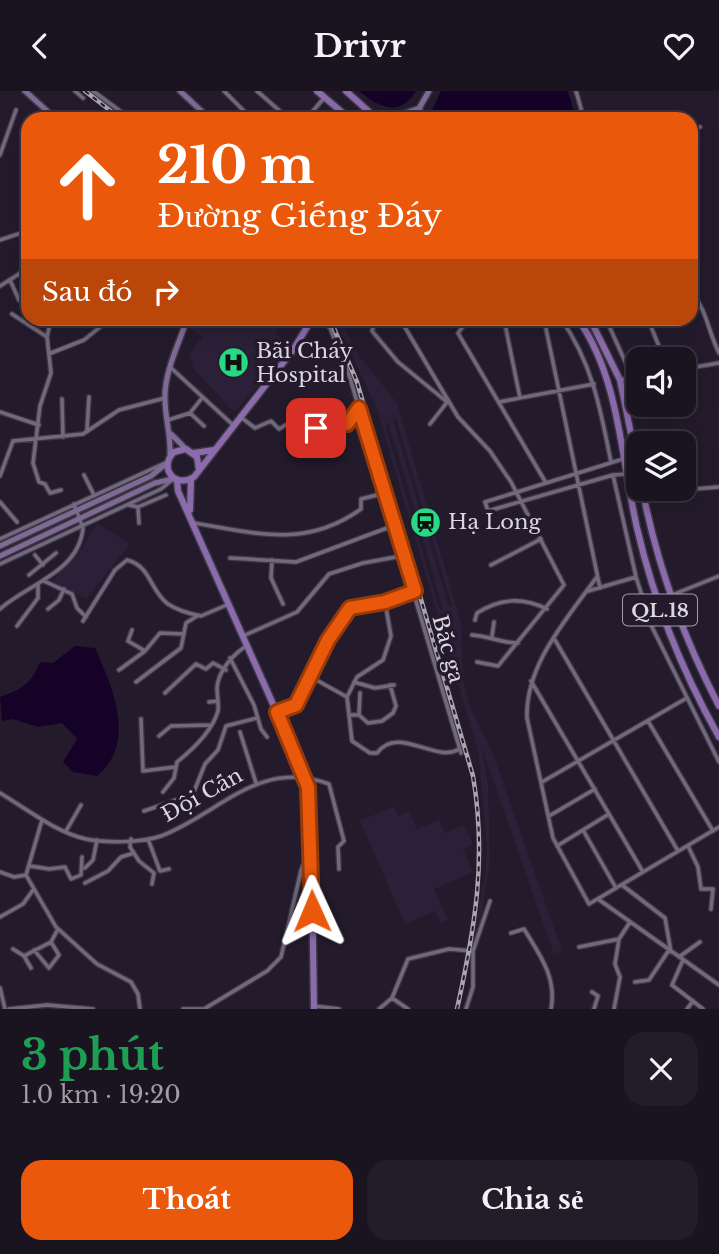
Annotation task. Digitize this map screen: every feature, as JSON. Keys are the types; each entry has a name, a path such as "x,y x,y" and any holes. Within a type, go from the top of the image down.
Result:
{"main road":[{"path":"25,91 48,112"},
{"path":"180,91 202,112"},
{"path":"317,91 342,112"},
{"path":"346,91 369,112"},
{"path":"419,112 429,91"},
{"path":"408,112 420,108"},
{"path":"0,547 75,507 153,474 167,463 171,434 164,398 170,367 185,326"},
{"path":"190,512 191,480 293,350 308,326"},
{"name":"QL.18","path":"582,326 594,347 608,383 626,470"},
{"path":"593,326 620,380 631,431"},
{"path":"171,434 194,453 214,450"},
{"path":"170,455 186,449"},
{"path":"194,453 199,470"},
{"path":"167,463 306,778 311,811 314,1008"},
{"path":"0,556 162,480 191,480"},
{"name":"QL.18","path":"633,501 654,594 687,675 719,737"},
{"name":"QL.18","path":"645,501 670,596 700,669 719,706"}],"street":[{"path":"75,91 83,98"},
{"path":"94,91 122,112"},
{"path":"224,91 245,112"},
{"path":"257,91 281,112"},
{"path":"576,91 581,112"},
{"path":"312,112 325,97"},
{"path":"0,155 16,110"},
{"path":"0,240 21,233"},
{"path":"0,286 21,270"},
{"path":"10,280 19,300"},
{"path":"698,300 707,314 710,332 719,353"},
{"path":"12,314 21,320"},
{"path":"30,326 47,337"},
{"path":"49,326 47,337 51,353 51,373 40,406 33,463 35,475 50,493 61,491"},
{"path":"51,353 84,340 101,326"},
{"name":"Bắc ga","path":"328,326 359,408 460,751 446,754 410,743 388,743 377,753 370,753 352,741 349,715"},
{"path":"374,326 372,331 386,350 447,401"},
{"path":"404,326 447,401 490,451 516,492 564,585 498,667 477,662"},
{"path":"464,326 458,333 546,483"},
{"path":"505,326 520,398"},
{"path":"545,326 600,588"},
{"path":"565,326 581,352 594,384 611,462"},
{"path":"610,326 626,363"},
{"path":"651,326 659,347"},
{"path":"696,367 719,363"},
{"path":"170,367 233,425"},
{"path":"620,380 626,378"},
{"path":"499,403 594,384"},
{"path":"88,430 89,397"},
{"path":"0,476 10,443 63,437 88,430 119,410 164,398"},
{"path":"168,420 190,413 202,398"},
{"path":"62,399 63,437"},
{"path":"430,424 447,401"},
{"path":"316,428 337,421 347,424 359,408"},
{"path":"0,412 39,425"},
{"path":"190,413 204,426"},
{"path":"241,417 255,428 271,421 279,429 294,420"},
{"path":"623,459 485,502 488,511 613,475 626,474"},
{"path":"0,539 167,463"},
{"path":"84,475 94,495"},
{"path":"613,475 636,577 652,627 685,699 719,762"},
{"path":"0,564 162,489 173,480"},
{"path":"696,488 719,487"},
{"path":"162,489 178,491"},
{"path":"194,523 269,537 303,534 342,521 360,509 361,499 385,493"},
{"path":"128,505 138,507 166,495"},
{"path":"0,502 17,522"},
{"path":"0,609 44,581 70,558 83,534 83,525 75,507"},
{"path":"138,507 139,523"},
{"path":"230,558 296,562 395,525"},
{"path":"491,565 541,539"},
{"path":"243,636 296,612 329,574 363,563 396,557 401,548"},
{"path":"29,575 56,553"},
{"path":"34,555 43,565"},
{"path":"44,581 72,594 84,619 115,570 127,560 145,569 166,602 197,616"},
{"path":"272,560 271,578 283,604"},
{"path":"670,596 719,576"},
{"path":"586,592 636,577"},
{"path":"596,578 538,664 527,701 527,718 557,846 589,904 719,827"},
{"path":"18,626 38,598 38,585"},
{"path":"48,609 59,600 64,589"},
{"path":"277,712 296,705 328,640 350,608 385,602 415,591"},
{"path":"475,620 477,613 495,603 527,599 547,609"},
{"path":"354,682 374,688 392,685 396,706 393,713 382,721 368,723 359,715 349,715 347,697 354,682 383,660 391,636 385,602"},
{"path":"136,682 175,655 184,642 186,623 229,604"},
{"path":"492,636 494,622"},
{"path":"132,629 128,641 145,651"},
{"path":"119,670 145,651 160,633 184,634"},
{"path":"472,635 492,636 501,642 518,643"},
{"path":"555,640 678,851"},
{"path":"163,792 174,778 179,760 188,755 211,725 218,701 218,683 226,670 229,657 248,645"},
{"path":"229,657 267,737"},
{"path":"165,693 196,664 206,669 213,663 226,670"},
{"path":"311,677 347,697"},
{"path":"531,681 643,872"},
{"path":"359,715 360,693"},
{"path":"542,782 685,699"},
{"path":"209,702 218,701"},
{"path":"144,811 193,794 205,764 218,750 226,726 257,718"},
{"path":"141,719 143,771 175,768"},
{"path":"648,720 713,831"},
{"path":"159,736 171,726 211,725"},
{"path":"240,732 256,783"},
{"path":"306,778 329,784 344,841 338,847 339,869"},
{"name":"Đội Cấn","path":"0,793 42,820 66,831 97,839 148,839 164,835 256,783 306,778"},
{"path":"549,816 595,789"},
{"path":"66,831 81,805"},
{"path":"557,846 609,814"},
{"path":"42,820 26,875 33,890 58,929 97,964 131,982 138,994 140,1009"},
{"path":"583,830 616,888"},
{"path":"86,868 95,855 97,839"},
{"path":"131,839 134,853 154,873 152,884"},
{"path":"148,839 160,871 169,869"},
{"path":"688,846 698,867 701,889 712,889 711,909"},
{"path":"85,883 108,871 121,857 134,853"},
{"path":"30,866 49,869 65,867 71,879 81,875 82,857"},
{"path":"183,1009 205,1009 267,971 281,957 301,871 303,865 311,864"},
{"path":"0,872 14,877 26,875"},
{"path":"622,885 665,918 670,951 649,980 635,982"},
{"path":"0,917 23,904 33,890"},
{"path":"598,898 604,905 719,985"},
{"path":"466,1009 473,987 473,951 490,901"},
{"path":"614,1009 621,977 615,964 619,939 629,922"},
{"path":"24,956 51,942 58,929"},
{"path":"511,933 524,929 550,974 554,989 551,1009"},
{"path":"579,947 619,939"},
{"path":"34,950 49,968 59,955 51,942"},
{"path":"700,942 681,959 671,983 703,1009"},
{"path":"13,949 24,956 31,968"},
{"path":"379,1009 392,998 408,959 449,949 473,951"},
{"path":"0,988 7,1009 36,1009 47,1005 93,1009"},
{"path":"592,992 598,996 594,1009"},
{"path":"392,998 408,1009"},
{"path":"687,1009 693,1001"},
{"path":"314,1008 339,1009"}],"shaded area":[{"path":"359,91 416,91 403,105 389,107 374,102"},
{"path":"441,91 568,91 574,112 431,112"},
{"name":"Bãi Cháy Hospital","path":"281,326 275,334 287,343 256,388 234,412 194,369 189,356 202,337 190,328"},
{"path":"332,326 337,328 359,382 471,758 481,815 483,853 474,931 485,877 487,846 478,751 377,409 338,326 344,326 359,356 397,403 461,623 463,679 469,705 493,754 562,951 554,954 482,748 488,784 490,860 481,919 458,1009 455,1009 477,887 477,816 471,773 356,383","holes":["396,418 452,606 449,607 393,420","387,421 443,610 440,610 430,578 386,428"]},
{"path":"97,523 130,544 86,599 53,581 82,548"},
{"path":"75,646 95,648 109,680 118,715 116,748 109,763 97,776 73,772 63,762 77,739 62,723 38,727 13,719 2,721 0,697 25,685 40,662 53,663"},
{"path":"394,806 398,816 409,811 417,829 439,820 445,833 464,825 473,844 463,849 473,872 434,889 448,920 441,923 435,911 405,924 360,821"}],"railway":[{"path":"85,91 112,112"},
{"path":"333,326 357,382 473,776 479,865 474,922 457,1009"}],"place":[{"name":"Bãi Cháy Hospital","path":"233,363"},
{"name":"Hạ Long","path":"425,522"}],"route":[{"path":"312,911 311,811 308,787 277,712 296,705 328,640 350,608 385,602 415,591 359,408 347,424 337,421 316,428"}]}
